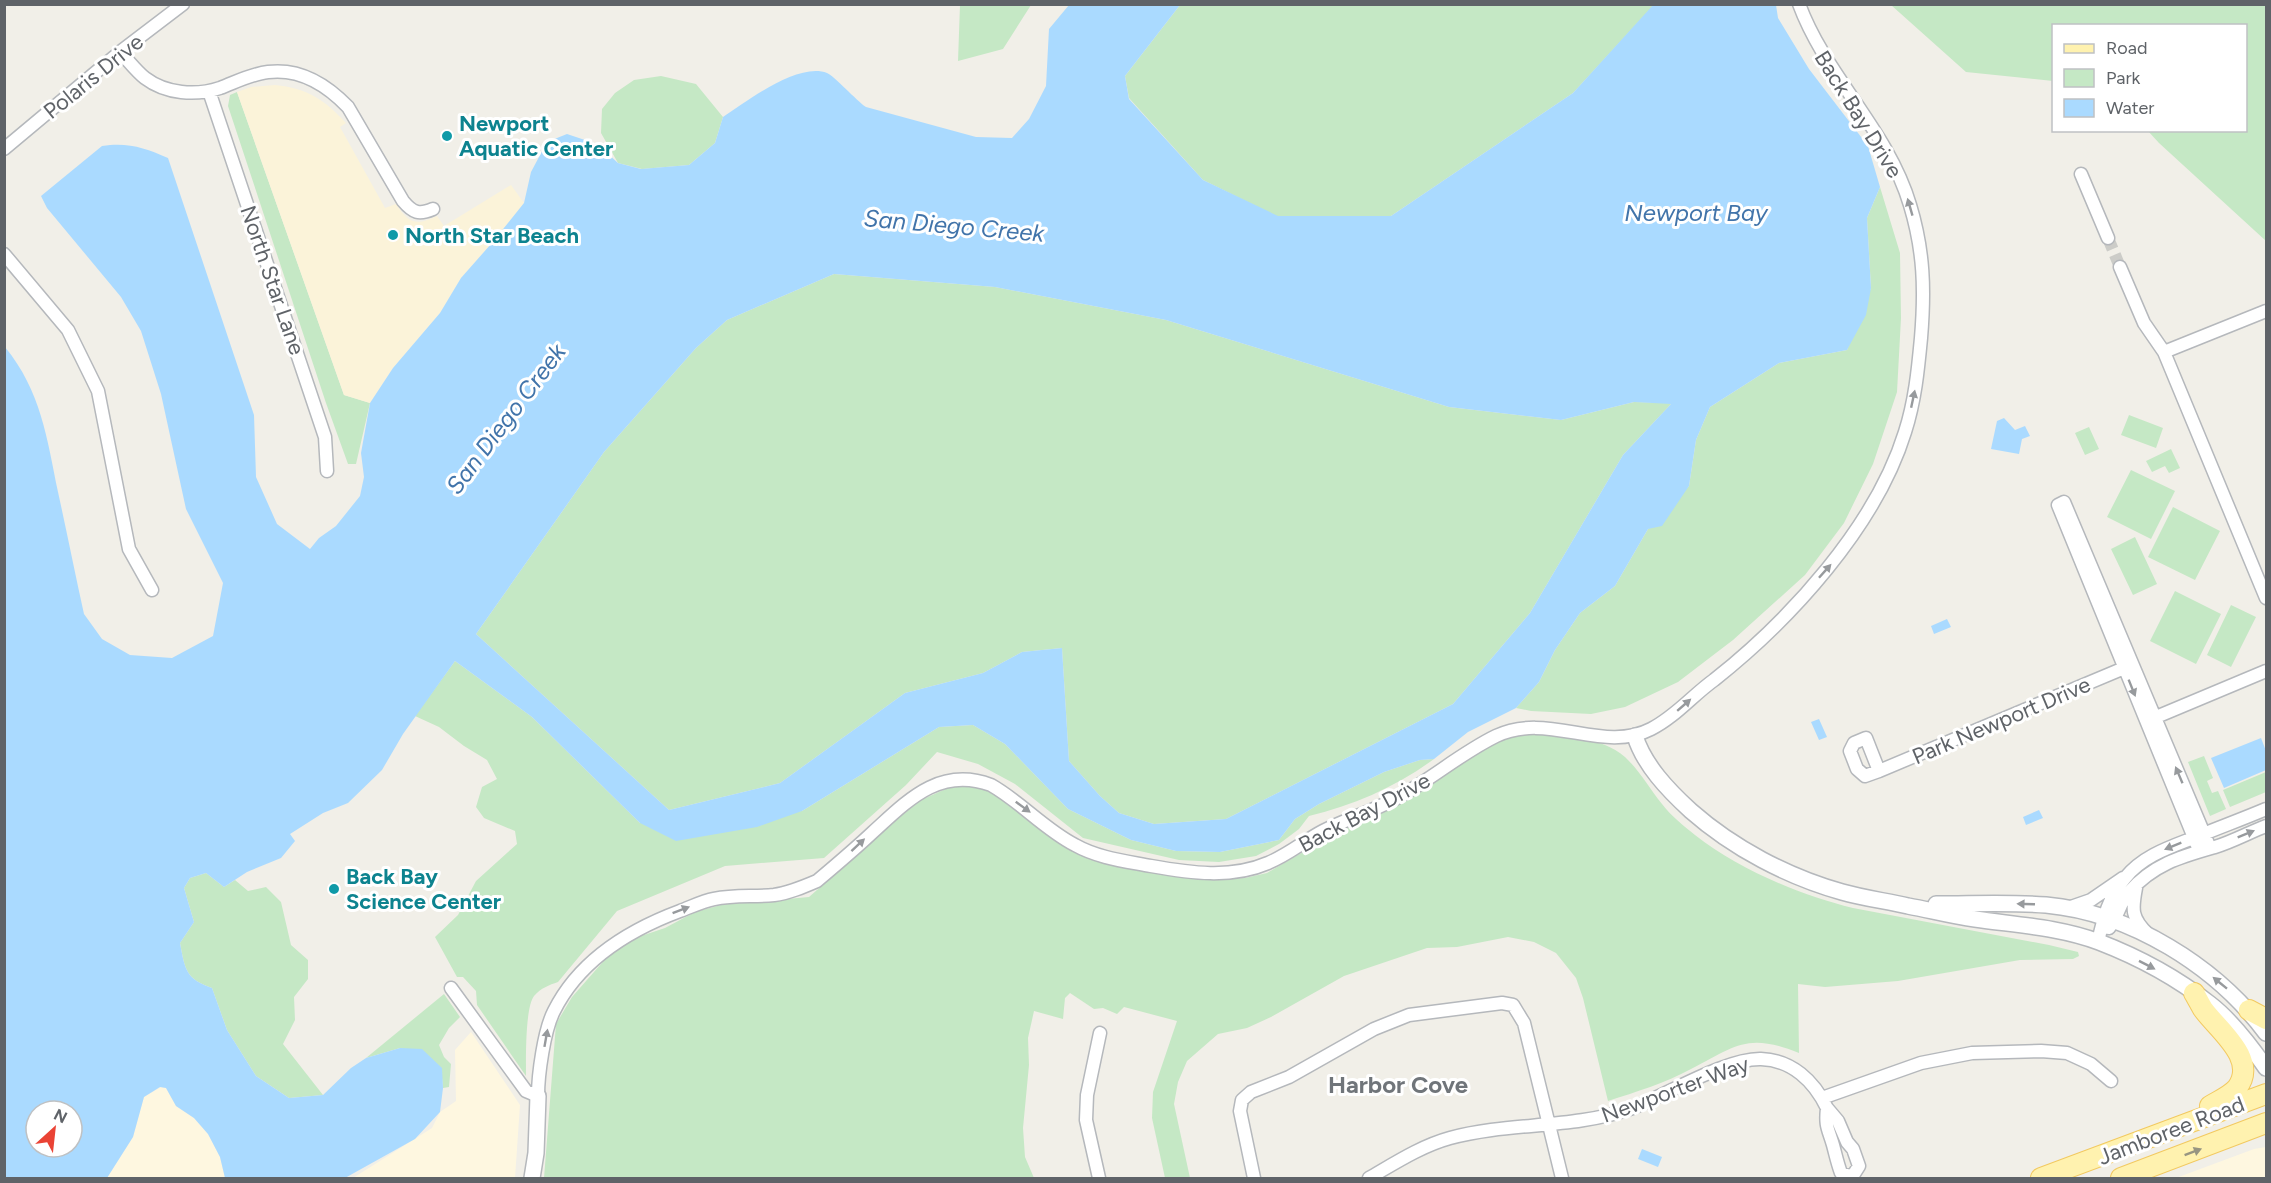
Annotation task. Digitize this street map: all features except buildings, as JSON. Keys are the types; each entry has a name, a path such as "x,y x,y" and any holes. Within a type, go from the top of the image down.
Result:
{"main road":[{"path":"2173,1129 2232,1092 2238,1086 2242,1075 2239,1055 2234,1045 2204,1010 2194,993"},
{"path":"2249,1010 2266,1019"},
{"name":"Jamboree Road","path":"2041,1179 2266,1094"},
{"name":"Jamboree Road","path":"2121,1179 2266,1123"},
{"path":"2234,1136 2249,1139 2266,1136"}],"street":[{"name":"Polaris Drive","path":"4,149 120,52 183,4"},
{"name":"Back Bay Drive","path":"532,1179 545,1038 553,1013 572,984 609,947 646,924 712,899 775,895 817,881 909,799 938,784 959,779 991,785 1064,838 1092,853 1181,872 1219,873 1244,870 1267,864 1319,833 1399,797 1476,747 1504,732 1530,727 1546,727 1606,736 1635,736 1668,718 1741,658 1836,559 1860,523 1895,460 1913,402 1918,368 1924,280 1921,249 1910,204 1894,162 1815,43 1799,4"},
{"path":"120,52 145,78 159,86 178,92 209,91 268,71 286,72 314,80 338,96 348,107 410,210 416,213 433,208"},
{"name":"North Star Lane","path":"209,91 326,436 327,471"},
{"path":"2081,174 2108,238"},
{"path":"4,254 68,330 98,391 129,549 152,590"},
{"path":"2120,267 2144,323 2164,352 2263,580 2266,598"},
{"path":"2164,352 2266,311"},
{"path":"2128,666 2058,505 2064,502 2128,666 2204,849"},
{"name":"Park Newport Drive","path":"1879,771 2128,666"},
{"path":"2150,720 2266,671"},
{"path":"1635,736 1640,752 1667,786 1702,820 1721,835 1776,866 1819,885 1843,892 1974,919 2009,922 2053,930 2098,942 2153,968 2211,1004 2230,1022 2266,1068"},
{"path":"2065,908 2091,900 2124,878 2148,857 2266,809"},
{"path":"2109,919 2126,895 2160,866 2266,826"},
{"path":"2098,942 2124,878"},
{"path":"2137,884 2132,902 2135,914 2143,929 2152,938"},
{"path":"1903,904 2048,905 2109,919 2152,938 2188,959 2222,984 2249,1010 2266,1033"},
{"path":"451,988 526,1091 538,1096"},
{"path":"1254,1179 1240,1111 1242,1100 1251,1092 1289,1077 1374,1029 1409,1015 1489,1004 1513,1005 1524,1023 1562,1179"},
{"path":"1099,1179 1086,1120 1087,1095 1100,1034"},
{"path":"1825,1103 1920,1063 1972,1053 2067,1053 2091,1064 2111,1081"},
{"name":"Newporter Way","path":"1369,1179 1412,1154 1450,1138 1501,1129 1592,1119 1629,1109 1727,1066 1760,1059 1777,1061 1793,1068 1813,1084 1838,1121 1847,1142 1853,1149 1859,1166 1852,1178 1841,1173 1834,1155 1825,1125 1825,1103"},
{"path":"1833,1146 1847,1142"}],"shaded area":[{"path":"471,1032 520,1105 515,1178 353,1178 432,1128 440,1112 456,1101 455,1050"},
{"path":"161,1087 166,1088 176,1106 194,1118 208,1134 220,1157 225,1178 107,1178 133,1137 144,1097"},
{"path":"2266,1147 2266,1178 2176,1178 2254,1149"}],"green space":[{"path":"960,4 1031,5 1003,49 958,61"},
{"path":"1180,5 1654,5 1573,93 1391,216 1278,217 1203,180 1129,98 1125,76"},
{"path":"1891,5 2266,5 2266,241 2149,132 2247,132 2247,24 2052,24 2052,81 1966,72"},
{"path":"661,76 696,84 723,117 715,143 689,165 642,169 618,163 601,133 602,109 615,93 634,80"},
{"path":"237,92 344,395 370,403 356,464 348,464 326,403 228,106 230,95"},
{"path":"1880,187 1900,253 1901,318 1897,392 1873,464 1844,523 1805,575 1733,640 1678,682 1625,707 1591,714 1516,708 1539,682 1555,650 1580,613 1615,586 1648,529 1689,486 1696,440 1710,407 1779,363 1847,350 1871,288 1867,218"},
{"path":"834,274 995,287 1166,320 1449,407 1561,420 1634,402 1672,403 1623,455 1530,613 1453,704 1226,819 1154,824 1119,813 1100,796 1069,761 1062,648 1022,652 983,673 905,693 780,783 669,810 476,634 604,452 696,348 727,320"},
{"path":"2129,415 2163,428 2156,448 2121,435"},
{"path":"2089,427 2099,449 2085,455 2075,433"},
{"path":"2171,449 2180,468 2169,473 2165,466 2152,472 2146,461"},
{"path":"2131,470 2175,491 2151,539 2107,517"},
{"path":"2173,507 2220,531 2195,580 2148,557"},
{"path":"2135,537 2157,584 2133,595 2111,549"},
{"path":"2175,591 2221,614 2196,664 2150,641"},
{"path":"2231,605 2256,617 2231,667 2207,655"},
{"path":"455,661 532,717 640,823 802,811 939,727 973,725 1005,744 1068,809 1131,840 1176,851 1220,852 1279,840 1295,819 1319,804 1384,772 1420,760 1434,759 1374,794 1309,816 1299,829 1279,844 1256,856 1219,862 1179,860 1083,838 1015,784 978,764 937,752 906,785 824,858 725,866 617,911 558,982 542,989 534,996 529,1011 526,1076 477,1005 476,991 463,977 457,977 435,937 458,915 476,881 517,844 515,831 484,818 476,807 482,787 497,779 487,760 439,727 415,716"},
{"path":"1533,731 1581,738 1615,750 1635,768 1669,812 1695,835 1730,859 1791,888 1853,908 2049,945 2078,952 2079,956 2073,959 2020,960 1898,981 1825,987 1798,984 1799,1053 1767,1043 1742,1044 1671,1079 1608,1101 1576,978 1556,953 1534,942 1508,937 1457,947 1427,948 1344,976 1271,1017 1247,1028 1218,1034 1187,1061 1178,1082 1174,1104 1190,1178 1165,1178 1152,1118 1153,1092 1177,1021 1124,1007 1117,1014 1103,1008 1094,1009 1070,993 1065,998 1063,1019 1034,1011 1028,1038 1029,1065 1023,1128 1025,1157 1034,1178 544,1178 556,1024 572,997 608,956 629,940 665,928 695,912 736,901 809,897 921,800 948,788 964,786 981,788 995,795 1068,848 1103,862 1187,877 1245,878 1267,873 1327,838 1398,805 1498,741"},
{"path":"2204,756 2213,778 2207,781 2212,793 2218,791 2226,809 2210,816 2188,762"},
{"path":"2266,772 2266,792 2230,807 2223,790"},
{"path":"206,873 224,887 235,880 248,891 266,887 281,902 291,945 308,960 308,979 294,997 295,1020 283,1044 323,1095 289,1098 256,1076 227,1030 212,988 197,981 185,967 180,943 194,922 184,888 190,878"},
{"path":"444,994 460,1017 449,1028 439,1045 444,1057 451,1064 449,1087 443,1088 441,1068 400,1048 366,1058"}],"sand":[{"name":"North Star Beach","path":"275,85 297,89 315,96 346,123 340,127 385,208 396,204 405,216 418,222 437,216 444,226 511,185 524,203 461,278 440,313 393,368 370,403 344,395 237,92 251,87"}],"water":[{"name":"Newport Bay","path":"1654,4 1776,5 1778,18 1809,69 1868,146 1880,187 1867,218 1871,288 1866,315 1847,350 1779,363 1710,407 1696,440 1689,486 1662,526 1648,529 1615,586 1580,613 1555,650 1539,682 1516,708 1468,732 1434,759 1420,760 1384,772 1319,804 1295,819 1279,840 1220,852 1176,851 1131,840 1068,809 1005,744 973,725 939,727 802,811 757,827 676,841 640,823 532,717 455,661 403,734 382,770 348,803 323,813 290,834 295,841 281,858 247,872 224,887 206,873 190,878 184,888 194,922 180,943 185,967 197,981 212,988 227,1030 256,1076 289,1098 323,1095 351,1068 366,1058 400,1048 422,1049 442,1068 443,1088 440,1112 415,1139 345,1178 225,1178 220,1157 208,1134 194,1118 176,1106 166,1088 160,1087 144,1097 133,1137 107,1178 5,1178 5,347 27,381 41,416 84,614 102,639 130,655 172,658 213,636 223,583 186,509 161,394 141,331 121,297 47,208 41,196 102,146 136,147 168,158 254,415 256,477 277,524 310,549 319,538 336,526 360,496 364,477 361,453 370,403 393,368 440,313 461,278 524,203 531,172 547,142 567,134 597,144 618,163 641,169 689,165 715,143 723,117 773,85 802,73 815,71 830,75 866,107 976,137 1012,138 1029,119 1046,86 1049,29 1069,5 1180,5 1125,76 1129,99 1203,180 1278,216 1391,216 1573,93","holes":["834,274 995,287 1166,320 1449,407 1561,420 1634,402 1671,404 1623,455 1530,613 1453,704 1226,819 1154,824 1119,813 1100,796 1069,761 1062,648 1022,652 983,673 905,693 780,783 669,810 476,634 604,452 696,348 727,320"]},
{"path":"2004,418 2015,430 2025,426 2030,436 2022,439 2019,454 1991,449 1997,421"},
{"path":"1947,619 1951,627 1934,634 1931,626"},
{"path":"1819,719 1827,737 1819,740 1811,722"},
{"path":"2261,738 2266,751 2266,770 2224,788 2211,758"},
{"path":"2039,810 2043,818 2026,825 2023,817"},
{"path":"1642,1149 1662,1157 1658,1167 1638,1159"}],"tunnel":[{"path":"2108,238 2120,267"}],"place":[{"name":"Newport Aquatic Center","path":"447,136"},
{"name":"North Star Beach","path":"393,235"},
{"name":"Back Bay Science Center","path":"334,889"}],"district":[{"name":"Harbor Cove","path":"1398,1085"}],"water label":[{"name":"San Diego Creek","path":"954,226"},
{"name":"San Diego Creek","path":"506,419"}]}
